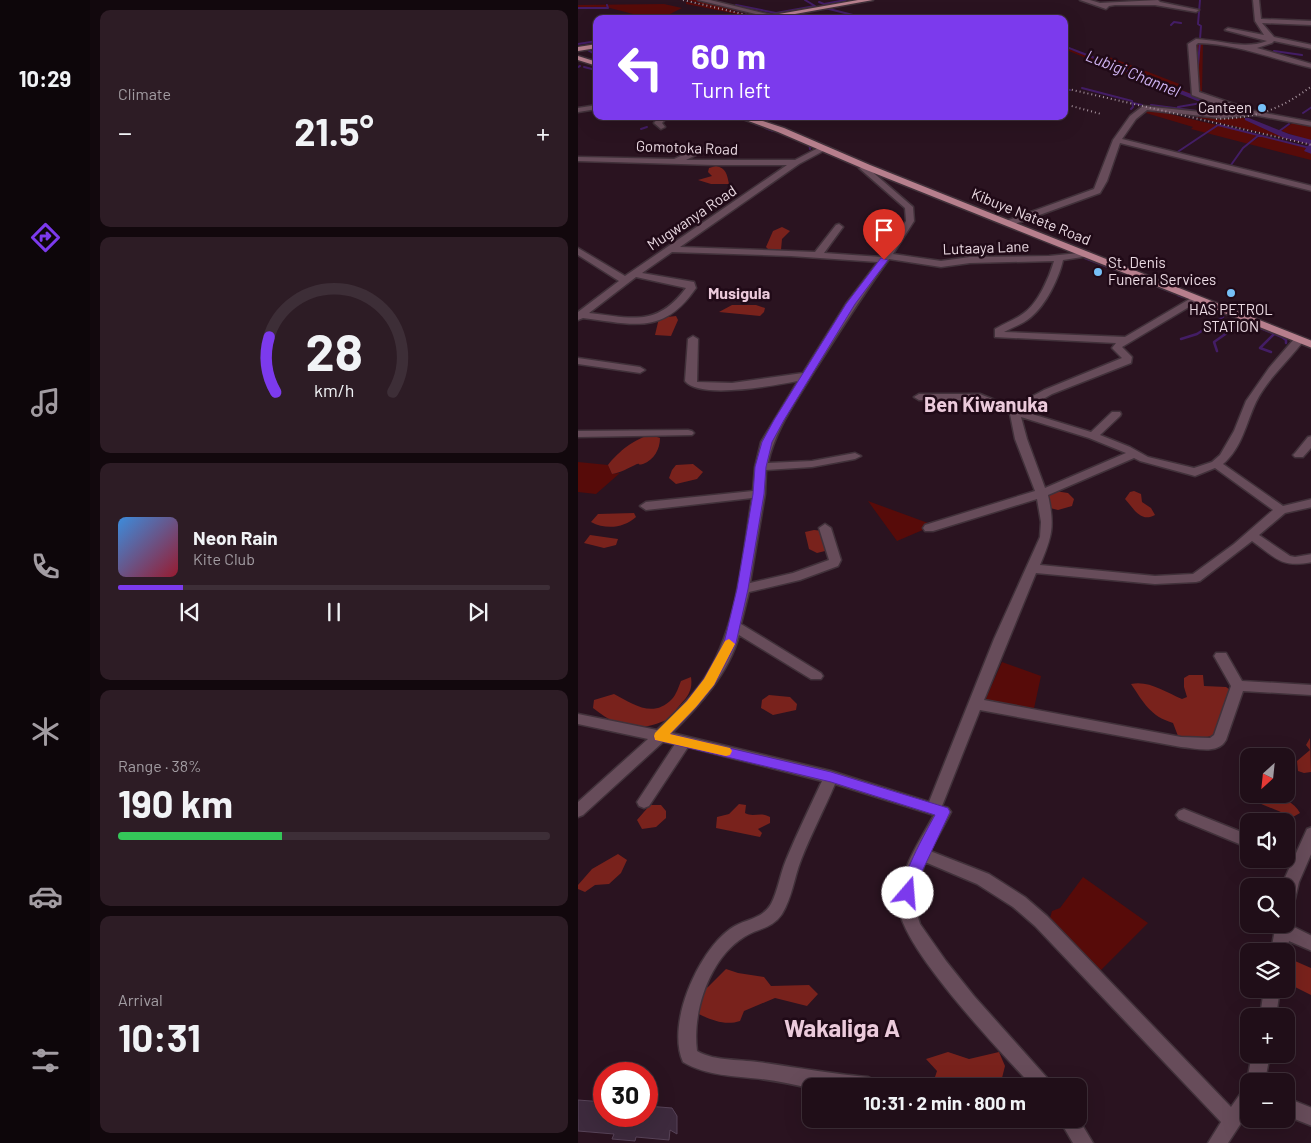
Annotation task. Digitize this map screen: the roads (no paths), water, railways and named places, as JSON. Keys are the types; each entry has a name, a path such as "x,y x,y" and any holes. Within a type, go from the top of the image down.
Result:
{"main road":[{"path":"778,15 870,0"},
{"path":"578,60 580,48 593,46"},
{"path":"578,60 593,63"},
{"path":"578,60 593,68"},
{"name":"Kibuye Natete Road","path":"751,120 781,130 867,167 1312,345"}],"street":[{"path":"701,0 768,15"},
{"path":"1083,0 1102,6 1155,1 1196,10"},
{"path":"1256,0 1258,21 1261,29 1272,38"},
{"path":"1090,13 1102,6"},
{"path":"1258,21 1312,23"},
{"path":"1228,30 1312,47"},
{"path":"1252,49 1268,43 1272,38"},
{"path":"1245,114 1234,107 1195,93 1192,44 1196,41 1204,40 1252,49 1267,55 1312,66"},
{"path":"578,110 593,108"},
{"path":"1008,223 1097,191 1102,185 1117,140 1136,115 1149,108 1214,116 1270,115 1312,124"},
{"path":"661,120 658,123 661,127"},
{"path":"1117,140 1312,188"},
{"name":"Mugwanya Road","path":"579,316 625,280 796,162 825,148"},
{"path":"675,162 701,149"},
{"name":"Gomotoka Road","path":"578,159 736,164 796,162"},
{"path":"578,811 692,704 709,682 730,643 759,494 760,467 771,434 859,291 907,228 911,214 909,207 896,194 863,168 867,167"},
{"path":"818,254 839,227"},
{"name":"Lutaaya Lane","path":"670,249 818,254 941,264 970,260 1059,258 1086,254"},
{"path":"578,251 625,280"},
{"path":"1059,258 1056,272 1036,308 1028,316 999,331 999,335 1127,340"},
{"path":"579,316 623,320 657,318 666,315 691,288 691,284 634,274"},
{"path":"934,808 975,704 1044,545 1047,530 1041,494 1019,433 1017,407 1127,361 1127,357 1117,347 1196,299"},
{"path":"693,339 690,381 697,385 733,385 806,376"},
{"path":"919,397 977,396 1016,412 1093,436 1153,462 1192,472 1216,464 1228,450 1240,431 1251,401 1273,370 1299,340"},
{"path":"578,360 640,370"},
{"path":"1093,436 1116,414"},
{"path":"578,434 688,432"},
{"path":"1299,455 1312,439"},
{"path":"929,528 1041,494 1134,454"},
{"path":"760,467 812,464 855,456"},
{"path":"1216,464 1281,510"},
{"path":"646,506 759,494"},
{"path":"1033,569 1155,580 1196,578 1238,548 1281,510 1312,503"},
{"path":"742,589 796,577 834,563 835,560 825,528"},
{"path":"1252,535 1286,559 1295,561 1312,558"},
{"path":"734,626 816,676"},
{"path":"975,704 1141,736 1212,744 1219,740 1238,686 1221,656"},
{"path":"1238,686 1312,690"},
{"path":"578,719 685,741 831,777 943,812 911,880 907,907 915,930 948,978 1036,1078"},
{"path":"644,802 685,741"},
{"path":"802,1078 764,1071 701,1063 689,1056 687,1048 689,1018 694,997 712,959 735,933 766,922 775,911 788,875 831,777"},
{"path":"1184,815 1240,838"},
{"path":"1295,856 1312,833"},
{"path":"922,854 983,879 1019,902 1041,920 1233,1122"},
{"path":"1293,933 1312,944"},
{"path":"1295,1110 1312,1117"},
{"path":"1217,1143 1240,1111"},
{"path":"1074,1128 1084,1143"}],"water":[{"path":"1068,47 1212,102 1234,113 1227,113 1068,49"}],"waterway":[{"path":"736,5 776,13 815,6 805,0"},
{"path":"819,2 824,4 846,0"},
{"path":"1200,0 1198,24 1201,26 1200,39"},
{"path":"578,8 608,8 607,5"},
{"path":"830,8 839,6"},
{"path":"825,8 853,15"},
{"path":"1171,25 1174,22 1181,23"},
{"path":"1197,77 1200,41"},
{"path":"578,44 593,42"},
{"path":"586,49 593,53"},
{"path":"1274,51 1302,55"},
{"path":"584,67 592,69"},
{"path":"1198,83 1199,92"},
{"path":"1082,88 1132,101 1133,107 1131,109"},
{"path":"1178,107 1207,102"},
{"path":"1133,103 1142,105"},
{"path":"1151,105 1205,112"},
{"path":"1303,113 1312,107"},
{"name":"Lubigi Channel","path":"1247,119 1287,136 1312,142"},
{"path":"755,124 761,126"},
{"path":"1278,132 1289,124"},
{"path":"1176,153 1218,125 1259,135"},
{"path":"641,129 647,127"},
{"path":"765,128 773,131"},
{"path":"1231,165 1243,148 1259,135"},
{"path":"1259,135 1310,148"},
{"path":"809,144 810,149"},
{"name":"Lubigi Channel","path":"1312,145 1308,151 1312,152"},
{"path":"1085,258 1116,270"},
{"path":"1122,272 1150,283"},
{"path":"1157,286 1174,293"},
{"path":"1178,295 1183,297"},
{"path":"1181,339 1197,334 1223,317 1221,312 1194,302"},
{"path":"1217,351 1214,342 1244,321"},
{"path":"1251,324 1282,337 1286,340 1286,343"},
{"path":"1271,352 1260,348 1274,334"}],"railway":[{"path":"683,0 747,15"},
{"path":"1216,119 1244,117 1267,111 1289,101 1312,86"},
{"path":"1068,89 1312,145"},
{"path":"1068,105 1101,114"}],"place":[{"name":"Canteen","path":"1262,108"},
{"name":"St. Denis Funeral Services","path":"1098,272"},
{"name":"HAS PETROL STATION","path":"1231,293"}],"district":[{"name":"Musigula","path":"739,293"},
{"name":"Ben Kiwanuka","path":"986,405"},
{"name":"Wakaliga A","path":"842,1029"}]}
